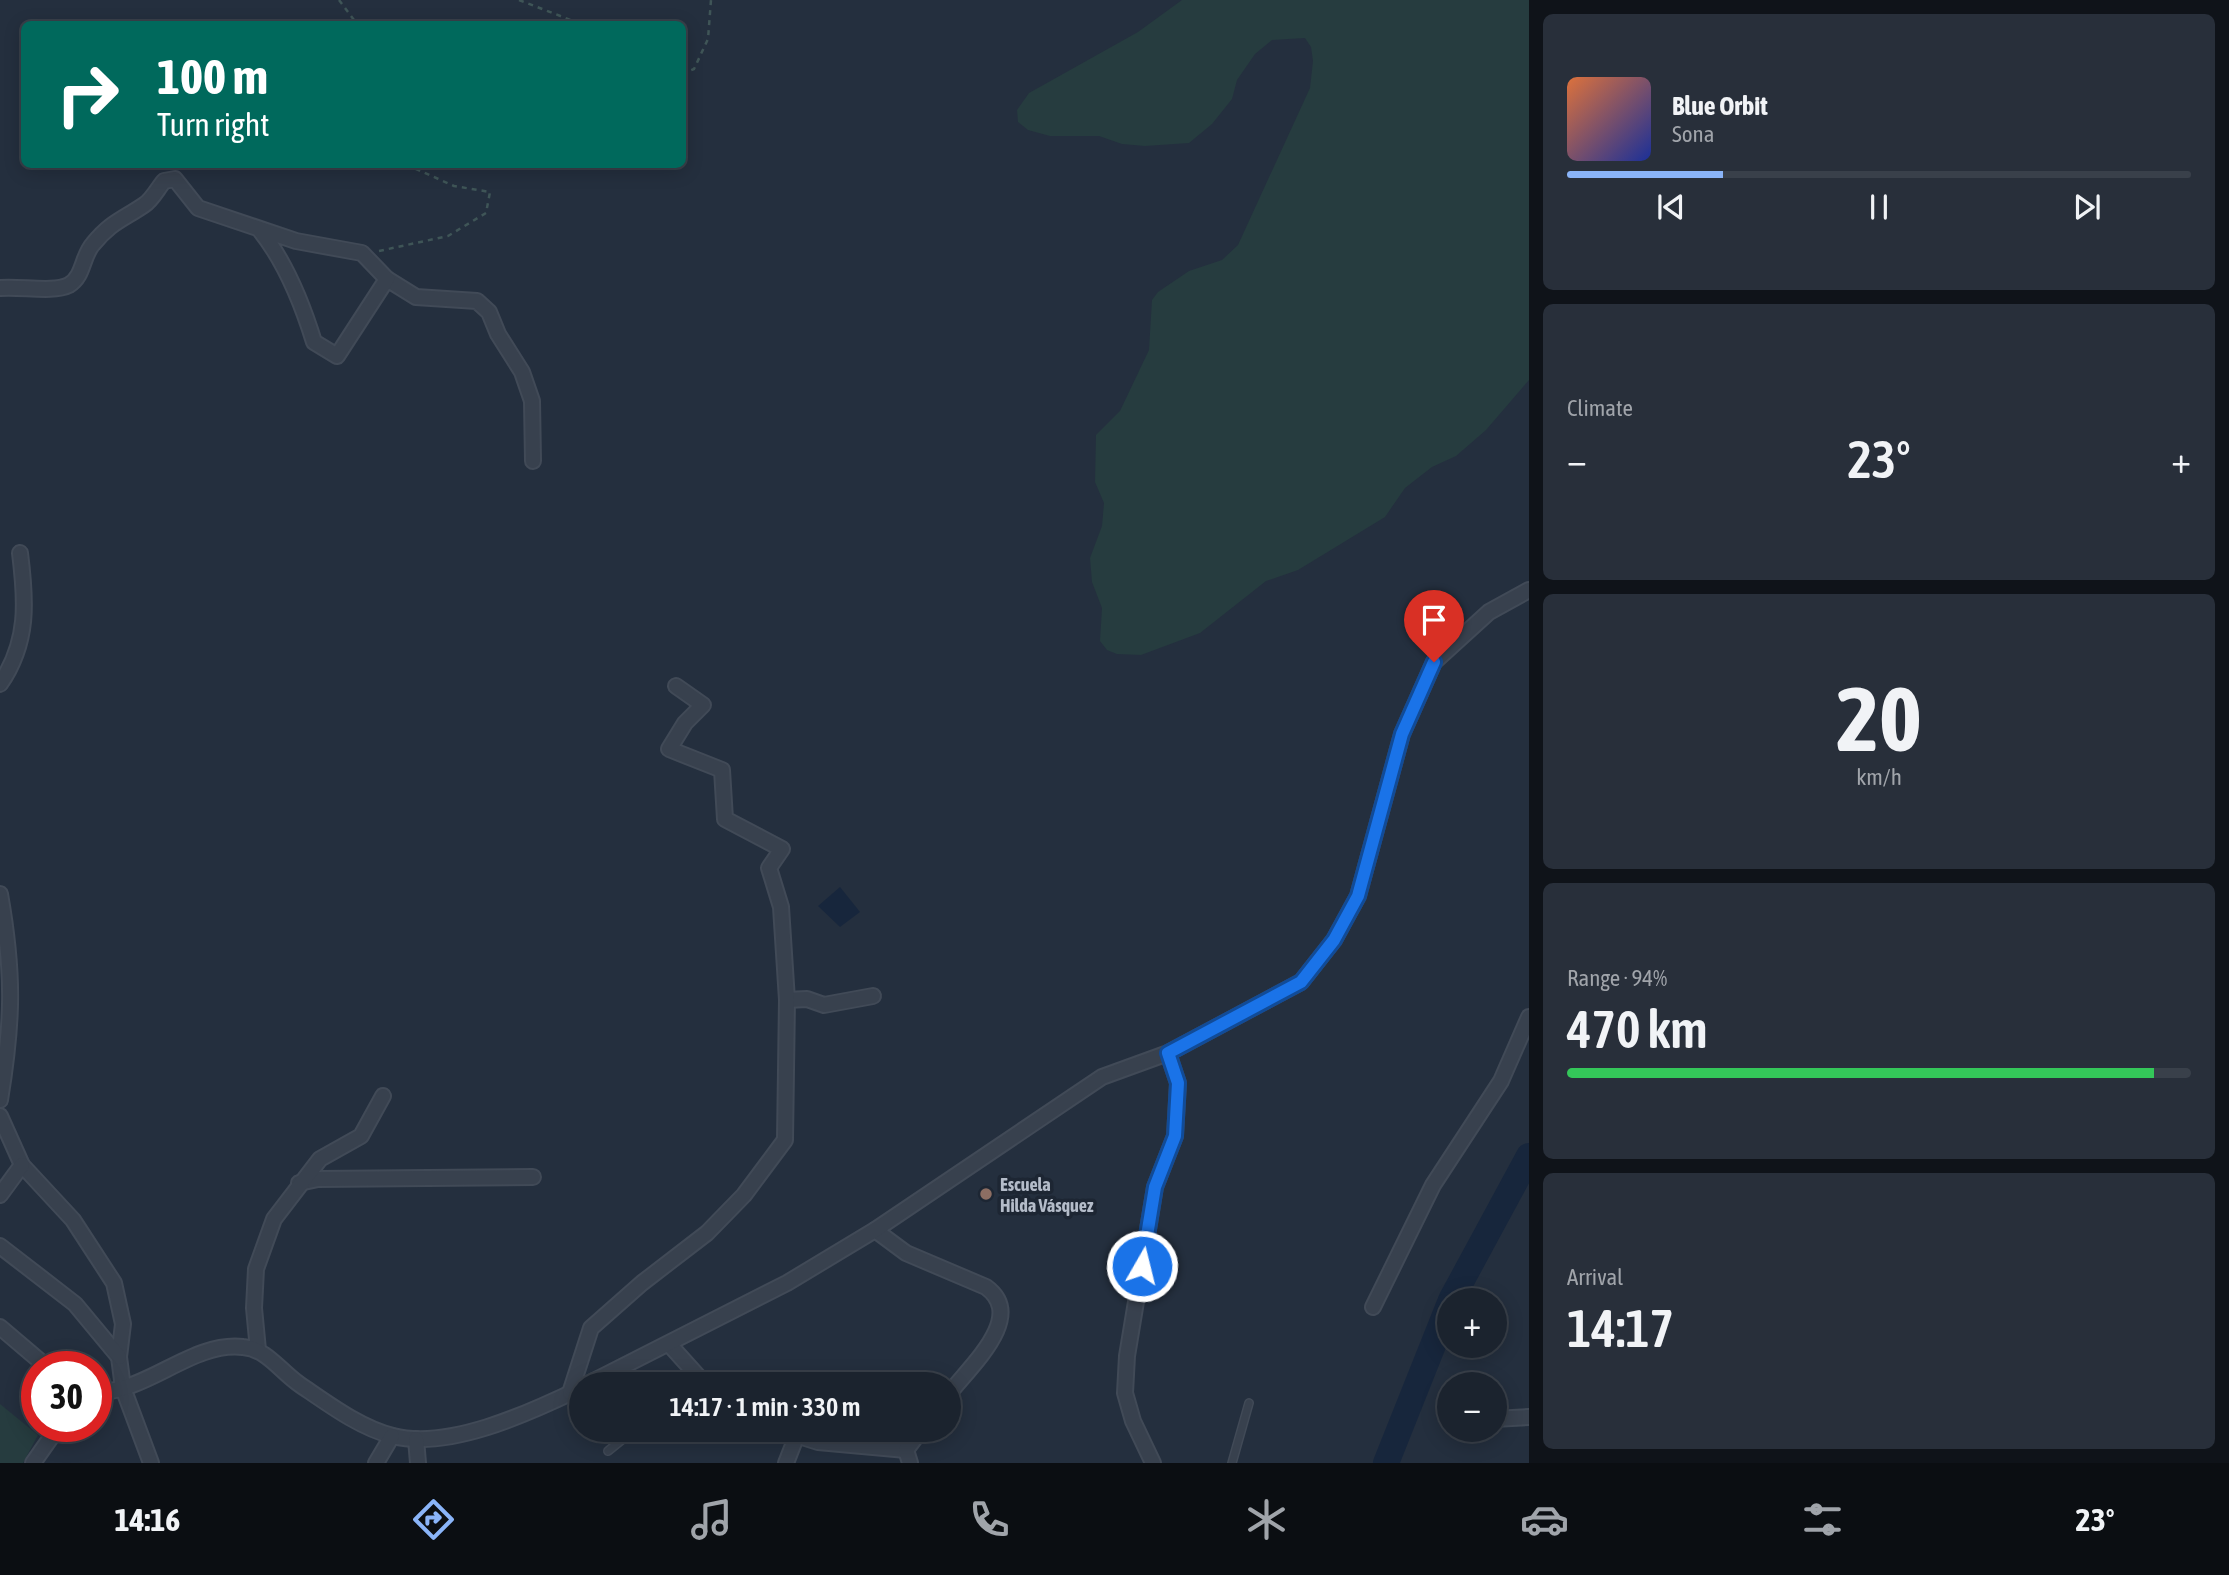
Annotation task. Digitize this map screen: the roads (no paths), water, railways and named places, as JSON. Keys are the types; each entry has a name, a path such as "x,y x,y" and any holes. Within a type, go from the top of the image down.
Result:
{"street":[{"path":"0,288 24,285 54,290 71,284 83,268 90,247 118,219 146,204 164,181 175,179 198,208 296,240 362,253 387,279 416,297 477,302 489,312 498,334 522,372 532,401 533,461"},
{"path":"259,229 273,246 303,308 314,342 337,356 387,279"},
{"path":"0,684 15,663 26,606 20,553"},
{"path":"612,1372 787,1283 875,1230 1102,1077 1168,1053 1301,982 1334,940 1358,896 1402,734 1434,662 1489,612 1529,590"},
{"path":"580,1372 592,1328 642,1283 708,1233 744,1195 785,1140 787,1000 781,907 769,867 782,849 725,819 722,770 669,749 685,723 703,705 676,686"},
{"path":"0,894 6,956 5,1039 0,1100"},
{"path":"787,1000 807,999 824,1005 873,996"},
{"path":"1373,1307 1433,1185 1501,1081 1529,1017"},
{"path":"1153,1463 1133,1421 1125,1392 1127,1356 1155,1187 1175,1136 1178,1083 1168,1053"},
{"path":"258,1350 254,1308 256,1269 274,1219 320,1159 361,1136 383,1096"},
{"path":"0,1116 22,1165 73,1220 114,1283 123,1324 119,1357 123,1388 150,1463"},
{"path":"0,1195 22,1165"},
{"path":"299,1184 318,1180 533,1177"},
{"path":"875,1230 906,1253 986,1287 997,1295 1002,1306 1002,1320 991,1340 961,1378"},
{"path":"0,1246 75,1304 119,1357"},
{"path":"0,1327 28,1351"},
{"path":"669,1344 690,1372"},
{"path":"112,1390 123,1388 217,1348 258,1350 297,1383 346,1414 392,1436 416,1439 476,1432 569,1393"},
{"path":"1507,1418 1529,1417"},
{"path":"376,1463 392,1436"},
{"path":"416,1439 418,1463"},
{"path":"33,1463 48,1442"},
{"path":"786,1463 794,1442"},
{"path":"831,1442 908,1456"}],"lane":[{"path":"1232,1463 1249,1403"},
{"path":"608,1451 619,1442"}],"water":[{"path":"840,887 860,912 840,927 818,906"}],"waterway":[{"path":"1458,1288 1529,1156"},
{"path":"1386,1463 1437,1335"}],"place":[{"name":"Escuela Hilda Vásquez","path":"986,1194"}]}
